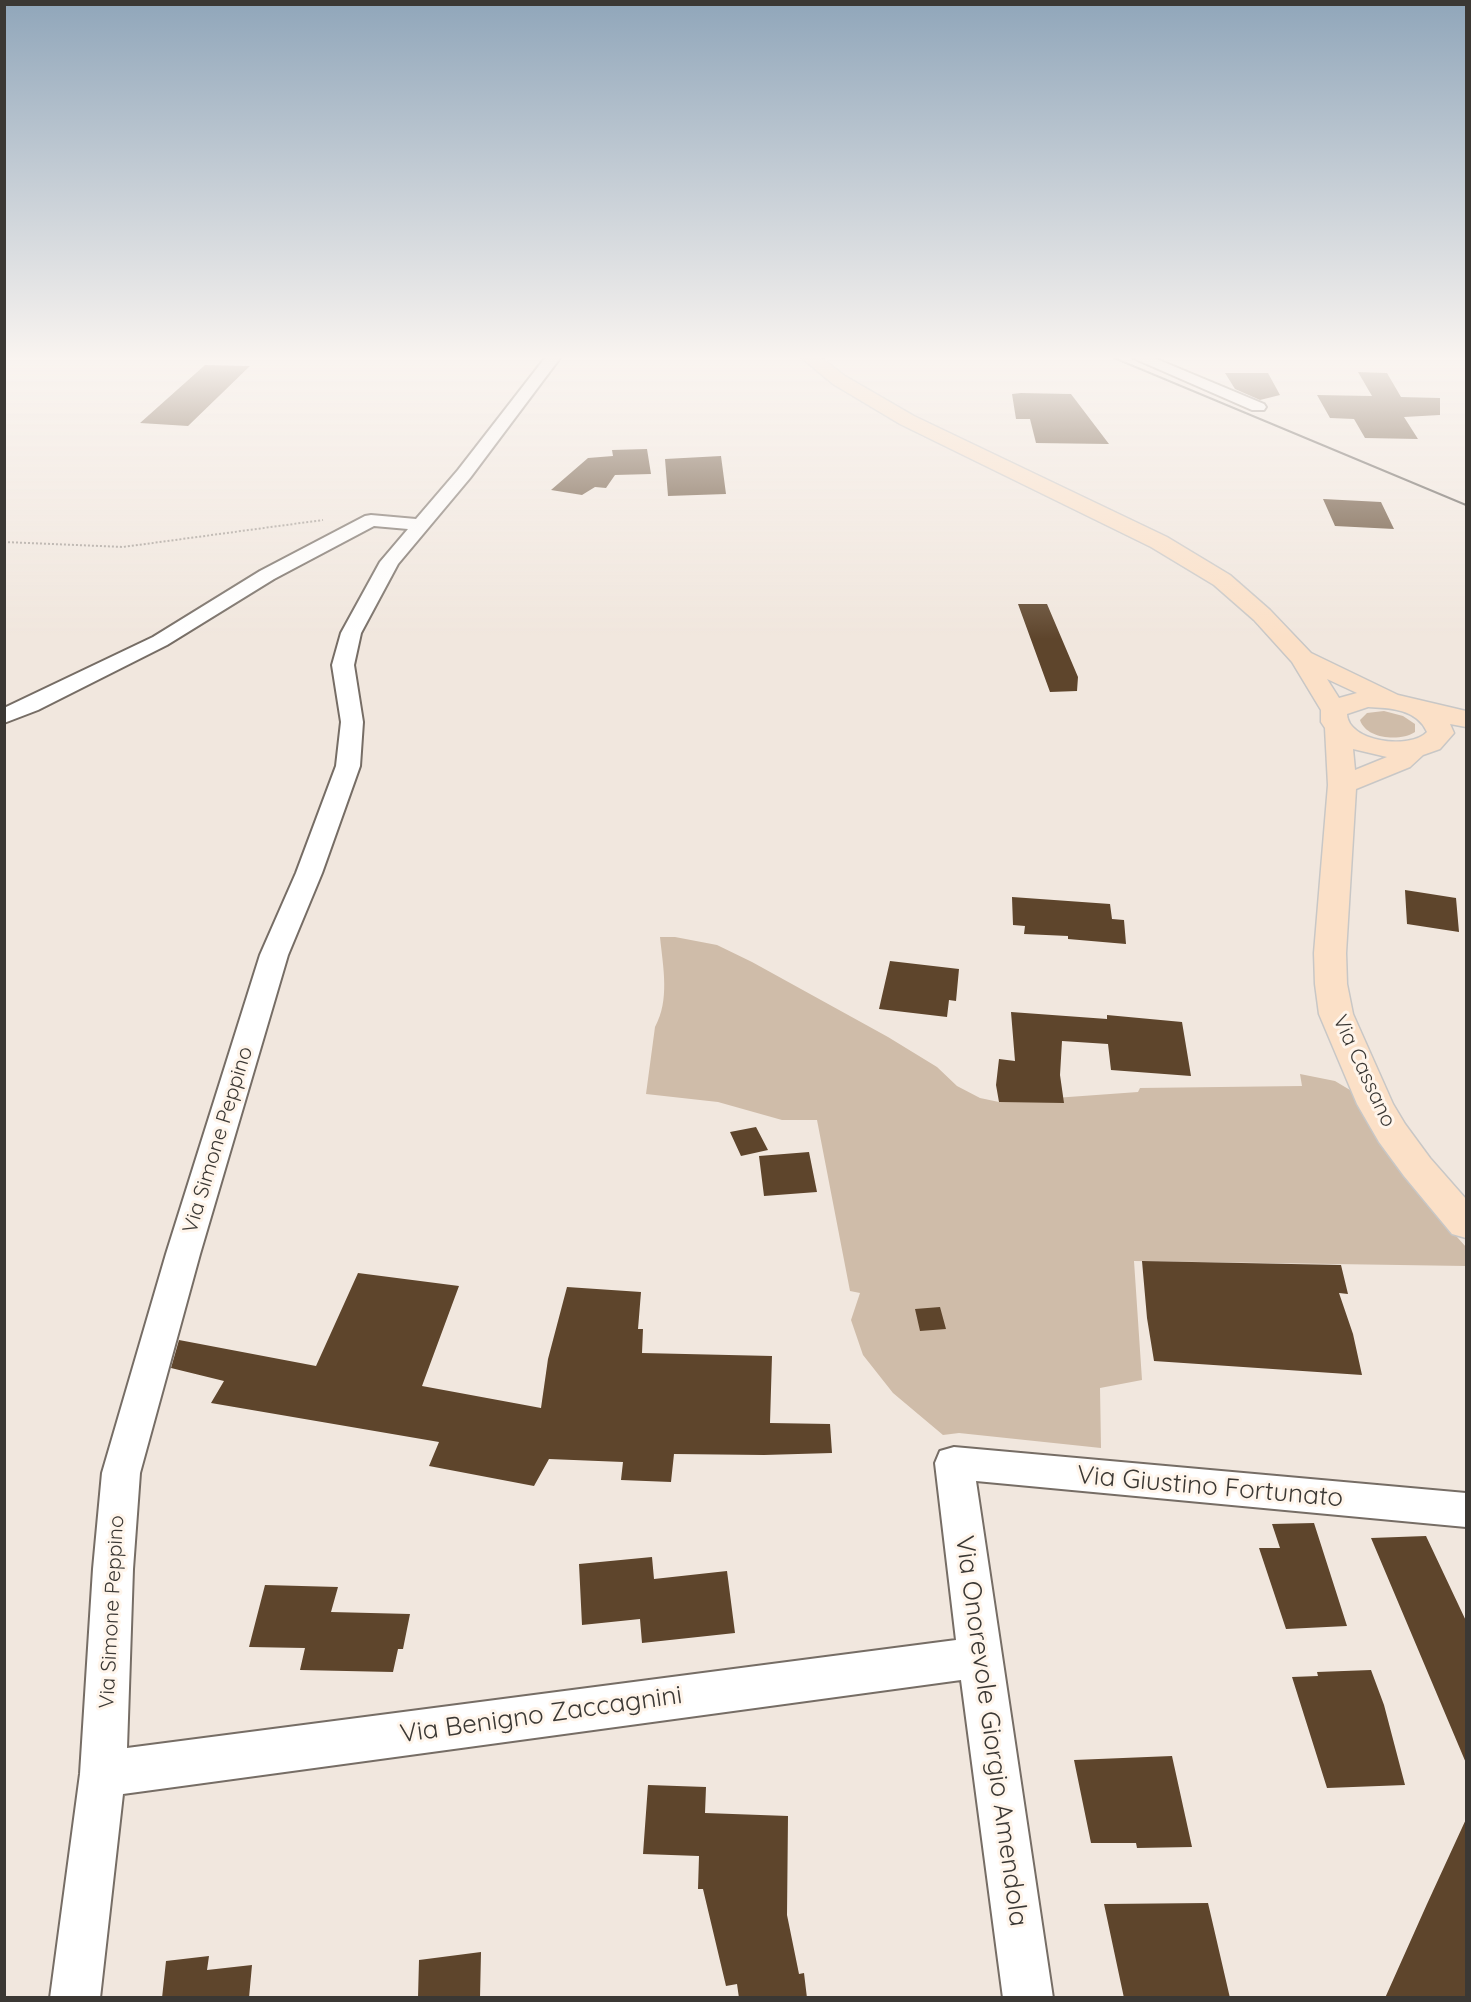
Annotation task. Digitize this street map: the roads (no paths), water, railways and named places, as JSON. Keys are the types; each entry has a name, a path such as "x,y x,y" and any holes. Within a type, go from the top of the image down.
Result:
{"main road":[{"path":"972,451 1150,538 1202,566 1250,603 1302,658 1336,720 1363,744 1397,750 1467,740"},
{"path":"1302,658 1410,706 1432,717 1439,725 1441,733 1437,741 1400,761 1342,785"},
{"path":"1336,720 1353,700 1368,699 1467,718"},
{"name":"Via Cassano","path":"1336,720 1342,785 1329,952 1330,984 1336,1014 1375,1104 1392,1133 1417,1167 1467,1224"}],"street":[{"name":"Via Simone Peppino","path":"75,1998 103,1774 113,1569 121,1473 183,1254 274,954 309,873 348,766 351,750 351,722 343,665 351,633 390,562 481,451"},
{"path":"4,716 160,641 228,602 276,569 371,520 422,525"},
{"name":"Via Giustino Fortunato","path":"954,1464 1467,1510"},
{"name":"Via Onorevole Giorgio Amendola","path":"954,1464 1028,1998"},
{"name":"Via Benigno Zaccagnini","path":"103,1774 979,1657"}],"railway":[{"path":"1338,451 1466,505"}]}
